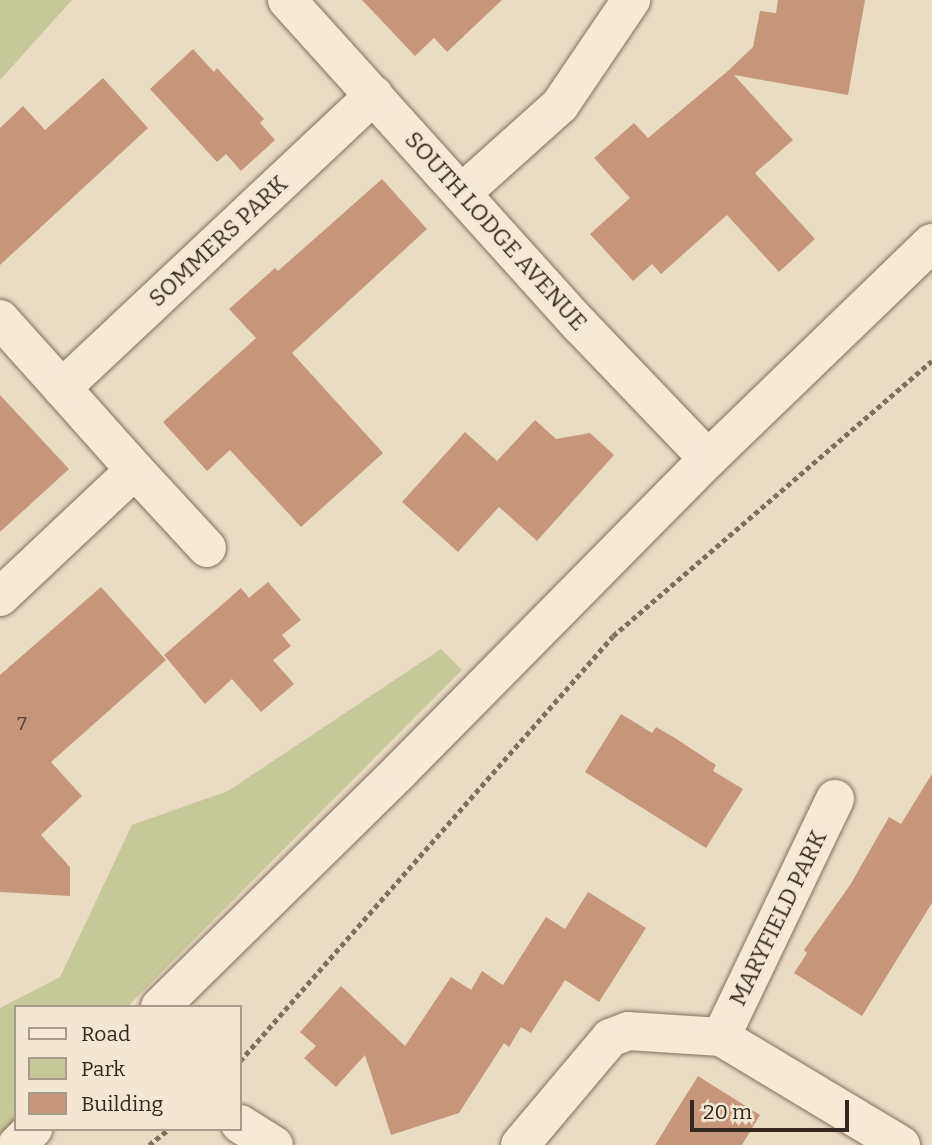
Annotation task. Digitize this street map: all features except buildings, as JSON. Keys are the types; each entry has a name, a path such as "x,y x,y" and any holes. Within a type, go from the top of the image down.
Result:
{"street":[{"name":"SOUTH LODGE AVENUE","path":"287,0 580,326 708,459"},
{"path":"462,193 560,105 631,0"},
{"name":"SOMMERS PARK","path":"62,388 373,94"},
{"path":"162,1005 401,770 708,459 932,243"},
{"path":"0,319 207,548"},
{"path":"0,597 135,470"},
{"name":"MARYFIELD PARK","path":"721,1037 835,799"},
{"path":"520,1145 610,1038 628,1031 721,1037 901,1145"},
{"path":"242,1125 274,1145"},
{"path":"17,1145 31,1131"}],"path":[{"path":"242,1060 613,636 932,361"},
{"path":"149,1145 166,1131"}],"green space":[{"path":"0,0 72,0 0,80"},
{"path":"441,649 462,670 129,1005 14,1005 14,1121 0,1134 0,1008 60,977 132,825 228,791"}]}
